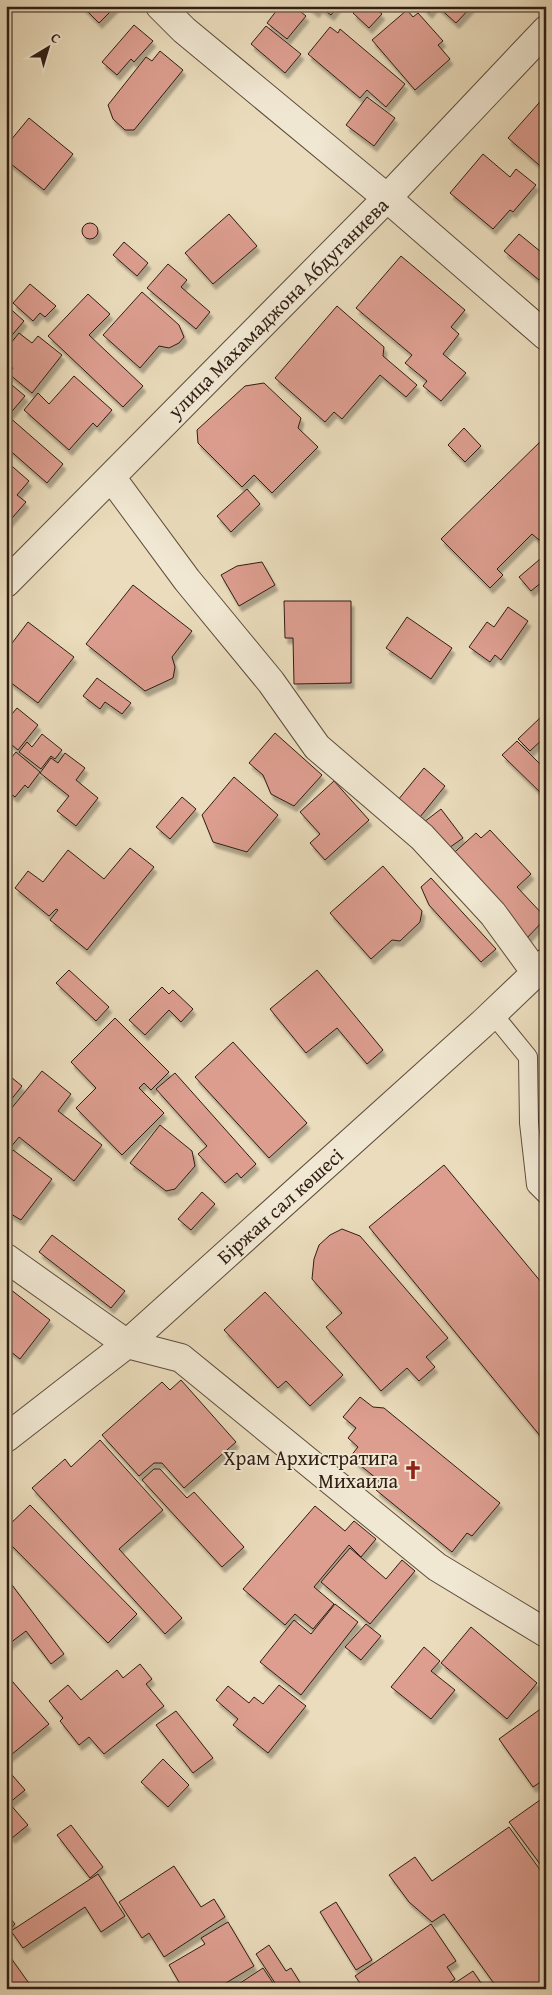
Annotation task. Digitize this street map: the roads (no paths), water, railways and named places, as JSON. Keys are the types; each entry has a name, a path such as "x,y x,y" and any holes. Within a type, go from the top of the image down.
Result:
{"street":[{"path":"160,6 184,30 387,198 546,336"},
{"name":"улица Махамаджона Абдуганиева","path":"6,583 387,198 546,30"},
{"path":"111,477 187,580 272,682 317,747 422,837 541,968"},
{"name":"Біржан сал көшесі","path":"6,1438 127,1344 493,1014 541,968"},
{"path":"6,1258 127,1344 180,1358 437,1567 546,1633"}],"lane":[{"path":"493,1014 528,1056 529,1123 536,1185 546,1195"}],"place":[{"name":"Храм Архистратига Михаила","path":"413,1470"}]}
